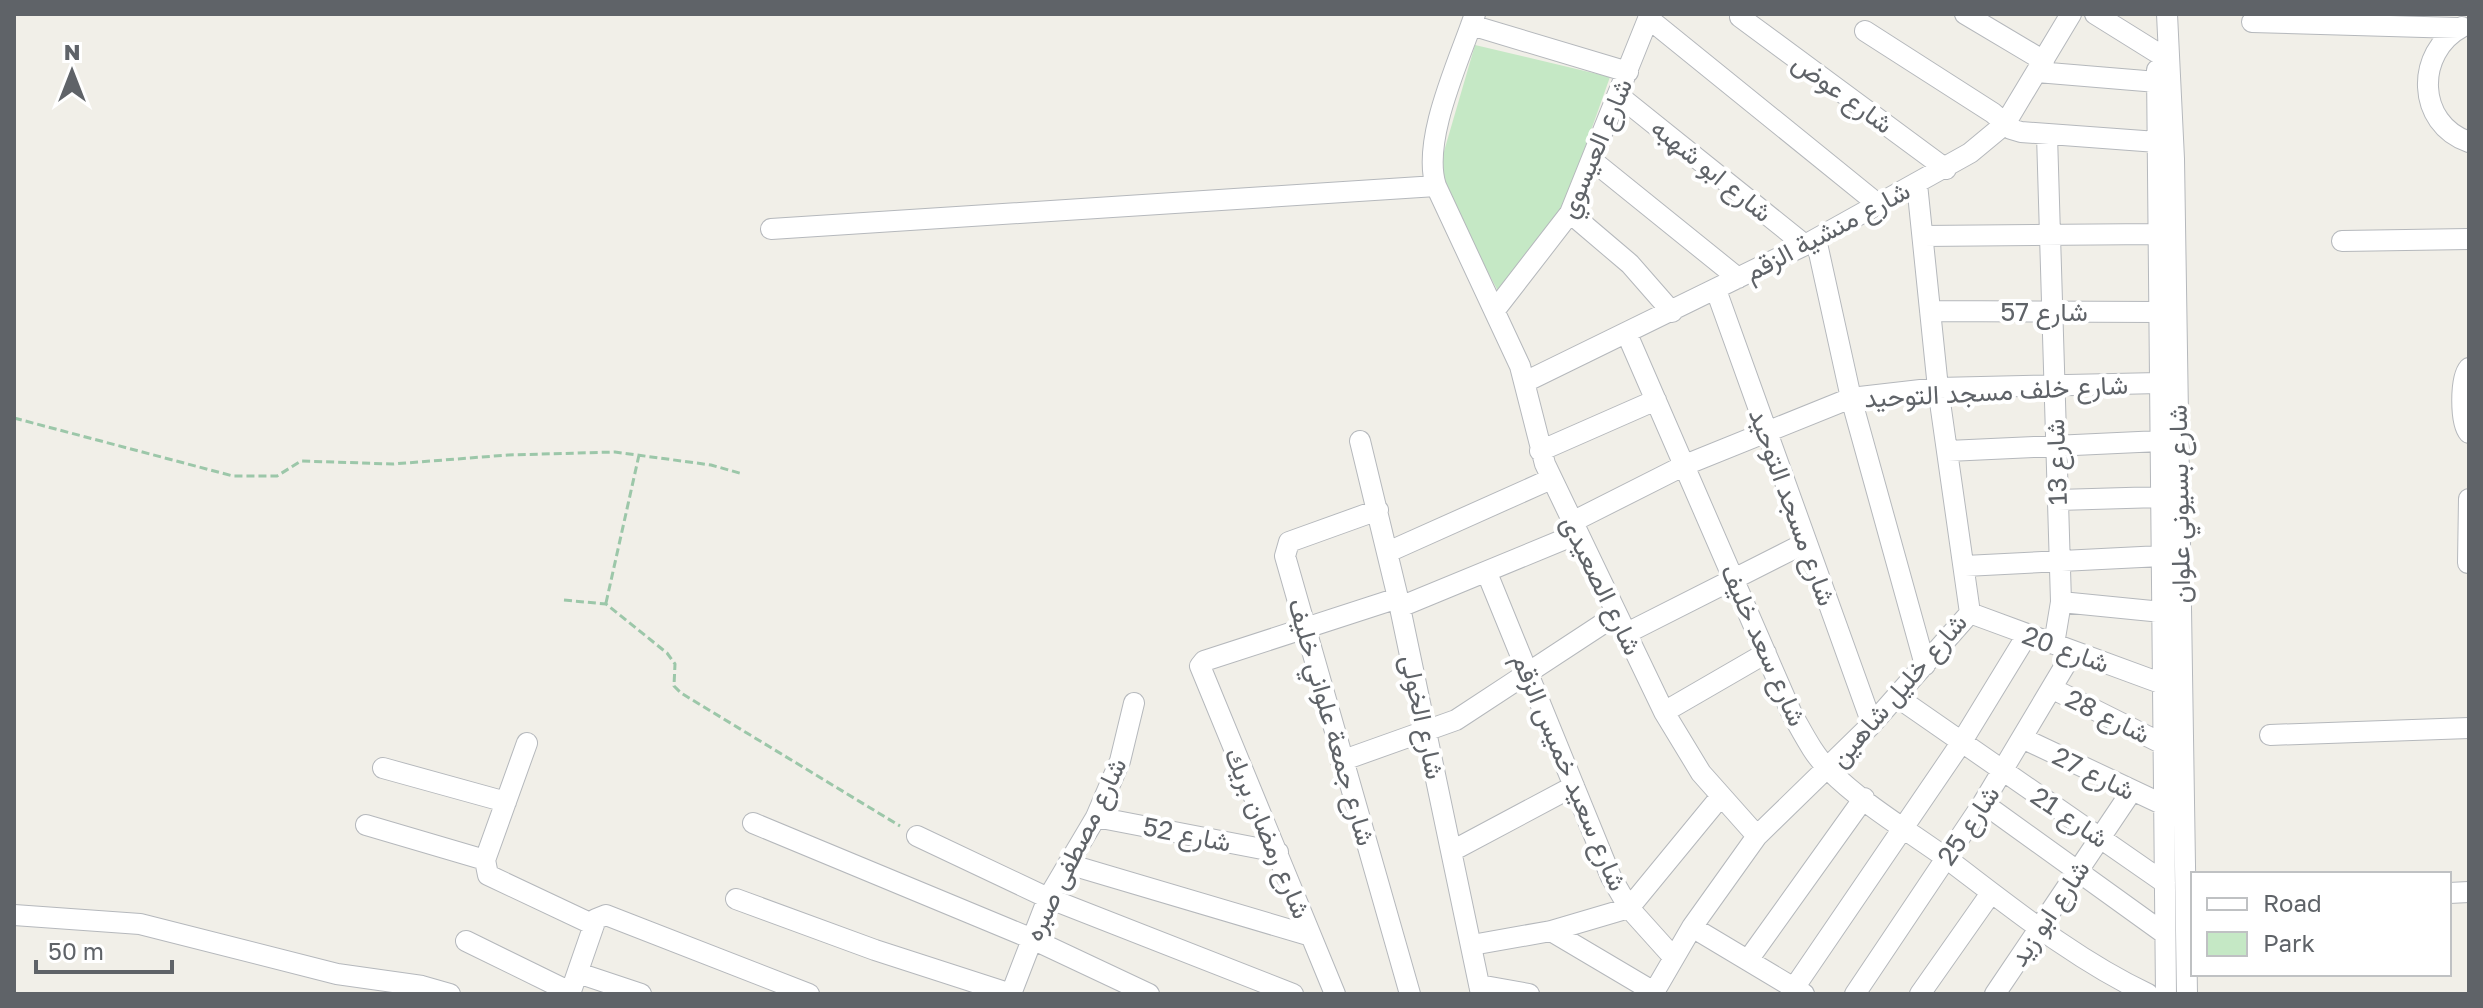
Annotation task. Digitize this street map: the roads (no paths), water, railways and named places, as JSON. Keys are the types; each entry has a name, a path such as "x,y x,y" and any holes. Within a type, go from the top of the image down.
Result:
{"street":[{"path":"1965,14 2040,66 2157,82"},
{"name":"شارع منشية الزقم","path":"1525,382 1716,290 1946,169 2005,124 2071,14"},
{"path":"2095,14 2156,52"},
{"name":"شارع بسيوني علوان","path":"2157,14 2166,994"},
{"name":"شارع بسيوني علوان","path":"2167,14 2174,159 2187,994"},
{"path":"1649,16 1879,205"},
{"name":"شارع العيسوي","path":"1495,310 1570,213 1649,16"},
{"name":"شارع عوض","path":"1740,17 1946,169"},
{"path":"771,229 1436,186 1431,160 1436,131 1473,20 1628,72"},
{"path":"2252,22 2464,26"},
{"path":"2464,26 2436,50 2430,63 2428,93 2440,121 2450,132 2469,142"},
{"path":"1865,31 2021,132 2157,142"},
{"name":"شارع ابو شهبه","path":"1618,95 1810,242"},
{"name":"شارع 13","path":"2047,135 2063,648"},
{"path":"1593,161 1738,278"},
{"name":"شارع خليل شاهين","path":"1660,991 1692,927 1757,836 1829,770 1970,613 1938,388 1917,184"},
{"name":"شارع الصعيدى","path":"1436,186 1495,310 1525,382 1540,451 1551,479 1664,712 1684,748 1757,836"},
{"path":"1570,213 1630,264 1672,312"},
{"path":"1923,236 2157,234"},
{"path":"2342,241 2469,239"},
{"path":"1810,242 1925,665"},
{"name":"شارع مسجد التوحيد","path":"1716,290 1872,724"},
{"name":"شارع 57","path":"1930,311 2158,312"},
{"name":"شارع سعد خليف","path":"1627,334 1792,714 1829,770 2039,928 2103,971 2148,994"},
{"path":"2469,368 2464,378 2464,425 2469,433"},
{"name":"شارع خلف مسجد التوحيد","path":"1200,672 1204,661 1304,627 1399,602 1487,573 1575,528 1685,465 1851,398 1938,388 2159,383"},
{"path":"1540,451 1656,400"},
{"name":"شارع الخولى","path":"1360,441 1399,602 1480,989"},
{"path":"1948,451 2160,441"},
{"path":"1388,552 1551,479"},
{"path":"2058,500 2160,497"},
{"path":"2468,563 2469,499"},
{"name":"شارع جمعة علواني خليف","path":"1378,510 1286,546 1285,556 1341,761 1410,994"},
{"path":"1341,761 1427,733 1482,705 1527,675 1621,624 1734,579 1805,543"},
{"path":"1965,566 2060,558 2161,556"},
{"name":"شارع سعيد خميس الزقم","path":"1487,573 1611,877 1629,908 1674,958"},
{"path":"2061,602 2162,612"},
{"name":"شارع 20","path":"1970,613 2163,684"},
{"path":"1692,927 1799,991 1961,743 2027,635"},
{"name":"شارع 25","path":"1855,994 2024,739 2053,689 2063,648"},
{"path":"1664,712 1766,653"},
{"name":"شارع رمضان بريك","path":"1200,672 1335,994"},
{"name":"شارع 28","path":"2053,689 2163,744"},
{"name":"شارع 21","path":"1897,697 2165,883"},
{"name":"شارع مصطفى صبره","path":"1011,994 1030,938 1048,898 1096,817 1120,761 1134,703"},
{"path":"2270,735 2469,728"},
{"name":"شارع 27","path":"2024,739 2164,805"},
{"path":"527,743 485,860 488,875 594,925"},
{"path":"383,768 506,802"},
{"path":"1452,851 1574,786"},
{"name":"شارع ابو زيد","path":"2000,993 2039,928 2131,792"},
{"path":"1472,945 1551,931 1629,908 1721,796"},
{"path":"1748,960 1864,798"},
{"path":"1983,803 2165,934"},
{"name":"شارع 52","path":"1096,817 1278,852"},
{"path":"753,823 1030,938 1149,994"},
{"path":"366,825 485,860"},
{"path":"917,836 1048,898 1293,994"},
{"path":"1068,864 1311,936"},
{"path":"1920,994 1991,893"},
{"path":"736,899 875,950 1011,994"},
{"path":"14,915 140,924 182,931 337,974 422,986 450,994"},
{"path":"573,987 594,925 599,916 606,915 809,994"},
{"path":"1551,931 1660,991"},
{"path":"466,941 573,987 641,994"},
{"path":"1480,989 1529,994"}]}
